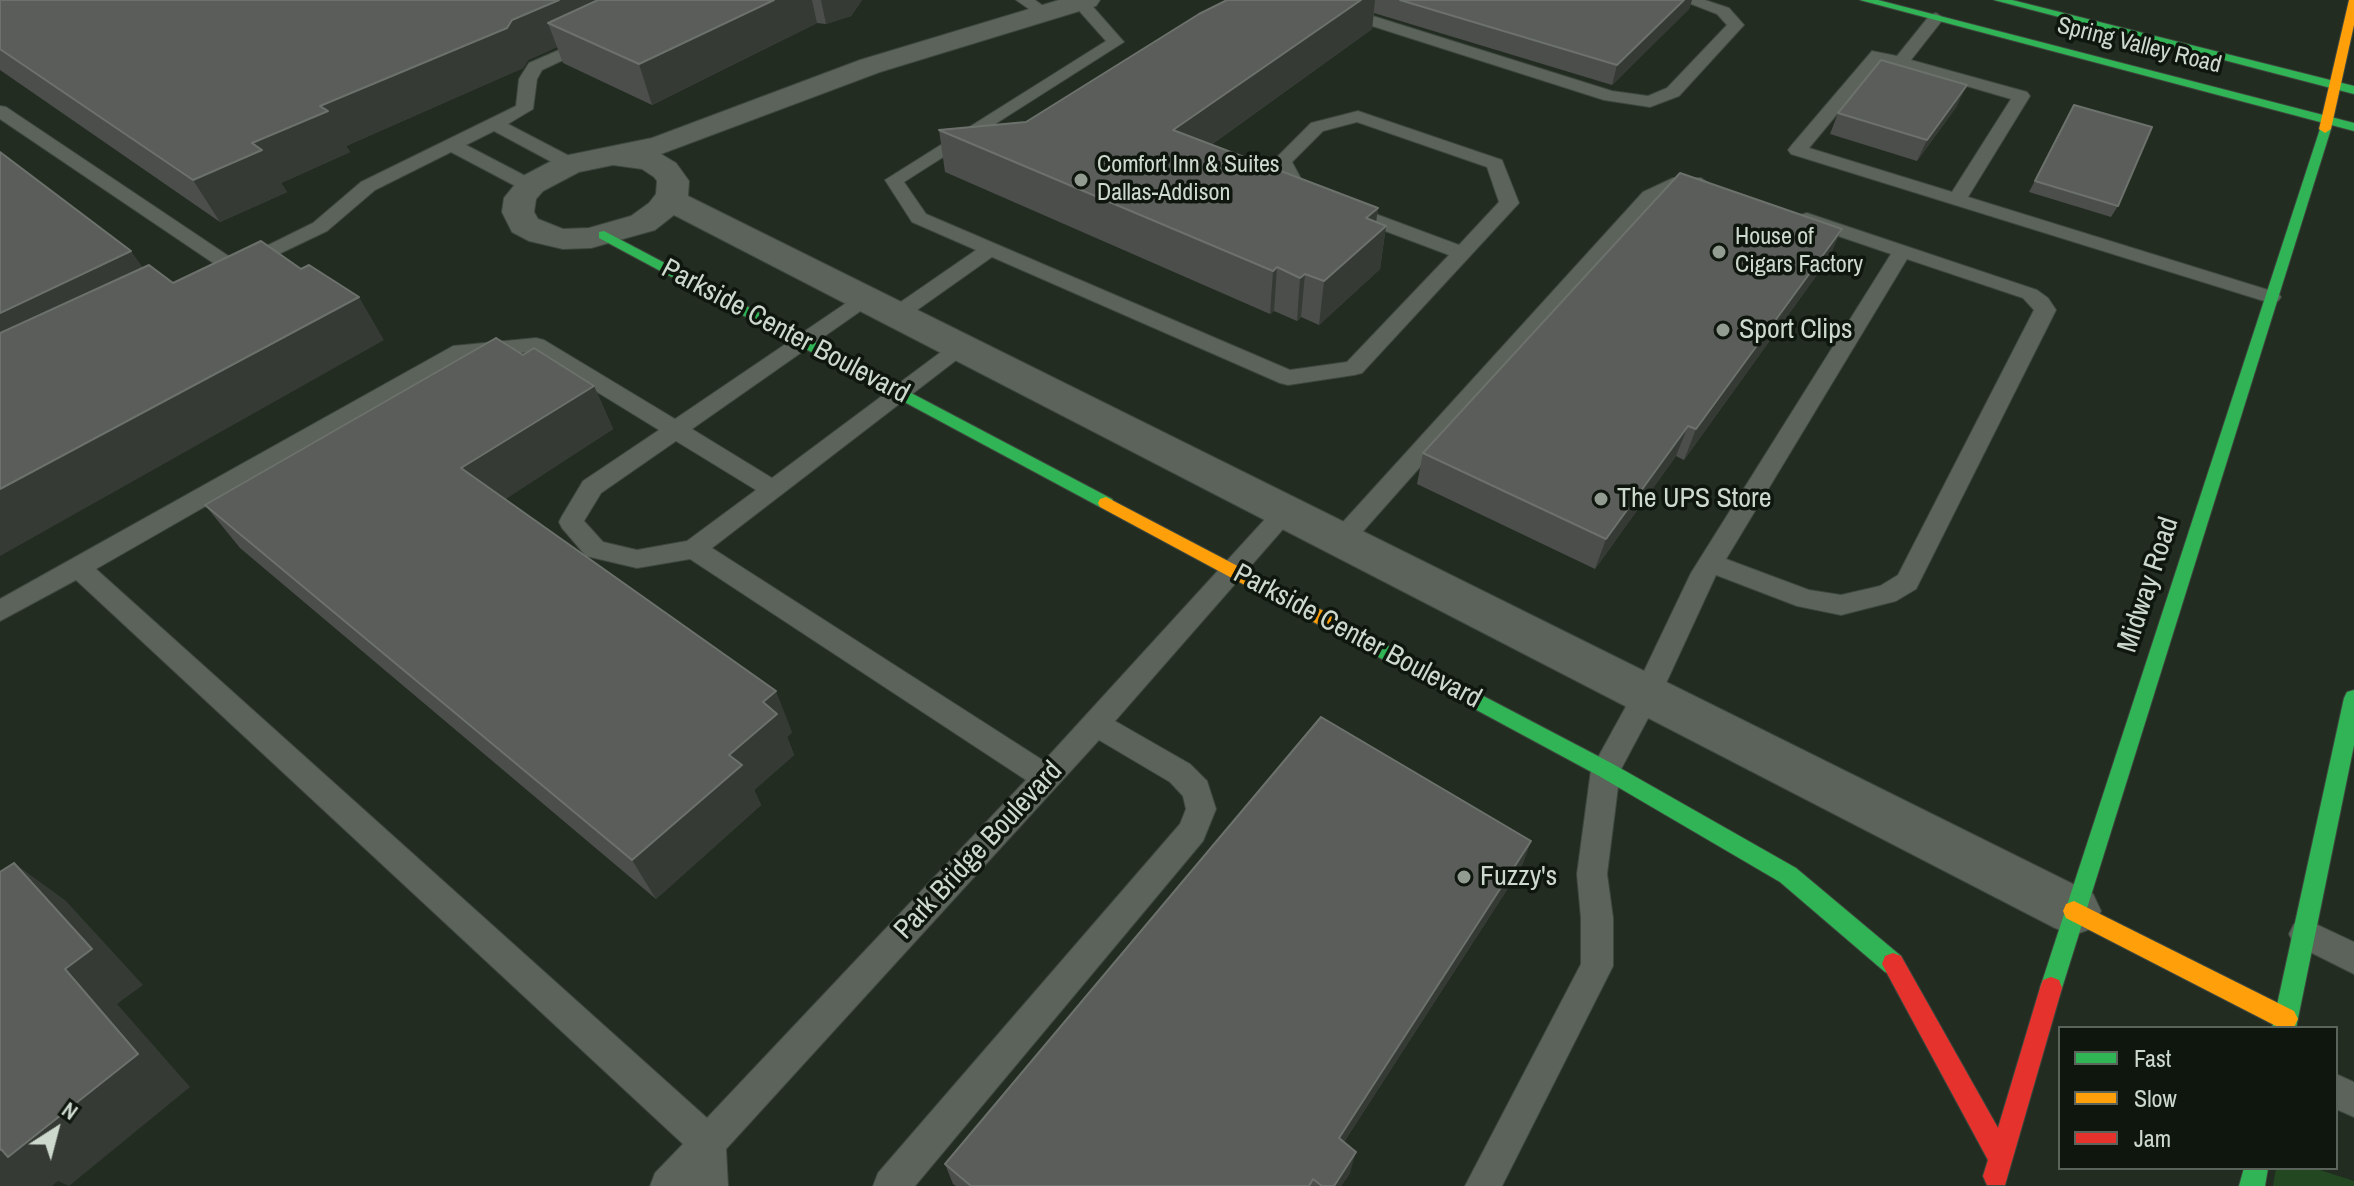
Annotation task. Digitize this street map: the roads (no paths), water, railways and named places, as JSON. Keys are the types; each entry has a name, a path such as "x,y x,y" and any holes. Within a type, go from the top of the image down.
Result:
{"main road":[{"name":"Spring Valley Road","path":"1865,0 2354,127"},
{"name":"Spring Valley Road","path":"1999,0 2354,90"},
{"name":"Midway Road","path":"1993,1186 2074,911 2328,120 2333,85 2354,0"},
{"name":"Parkside Center Boulevard","path":"604,235 1606,770 1788,875 1893,964 2001,1158"},
{"path":"2074,911 2285,1023 2354,698"}],"street":[{"path":"778,102 696,160 671,190 661,210 643,223 604,235 563,239 541,234 524,225 518,212 520,198 530,186 550,172 570,164 661,145 1034,7 1084,1"},
{"path":"613,156 650,161 665,170 671,190 881,307 2074,911"}],"lane":[{"path":"1306,0 1610,96 1650,102 1673,92 1736,25 1723,11 1689,0"},
{"path":"1084,1 1116,42 894,180 919,218 1288,378 1354,368 1509,203 1495,164 1358,116 1317,127 1282,161 1299,192 1462,253"},
{"path":"1901,62 1936,18"},
{"path":"207,283 320,227 368,186 524,109 528,79 535,67 606,34"},
{"path":"1957,200 2021,96 1878,55 1797,150 1957,200 2271,297"},
{"path":"0,111 235,269"},
{"path":"494,124 570,164"},
{"path":"452,145 530,186"},
{"path":"1341,540 1650,196 1673,184 1700,184 1725,191"},
{"path":"1710,563 1806,599 1841,605 1887,594 1907,582 2045,310 2041,302 2030,294 1791,214"},
{"path":"961,348 771,488 694,549 637,559 595,549 571,522 592,487 804,342 881,307 990,249"},
{"path":"1483,1186 1597,966 1597,918 1592,874 1606,770 1647,694 1710,563 1901,253"},
{"path":"0,611 461,351 536,345 771,488"},
{"name":"Park Bridge Boulevard","path":"668,1186 1047,778 1286,512"},
{"path":"694,549 1047,778"},
{"path":"78,567 708,1143 710,1186"},
{"path":"891,1186 1192,832 1201,809 1197,790 1180,773 1095,724"},
{"path":"2305,934 2354,959"}],"place":[{"name":"Comfort Inn & Suites Dallas-Addison","path":"1081,180"},
{"name":"House of Cigars Factory","path":"1719,252"},
{"name":"Sport Clips","path":"1723,330"},
{"name":"The UPS Store","path":"1601,499"},
{"name":"Fuzzy's","path":"1464,877"}]}
